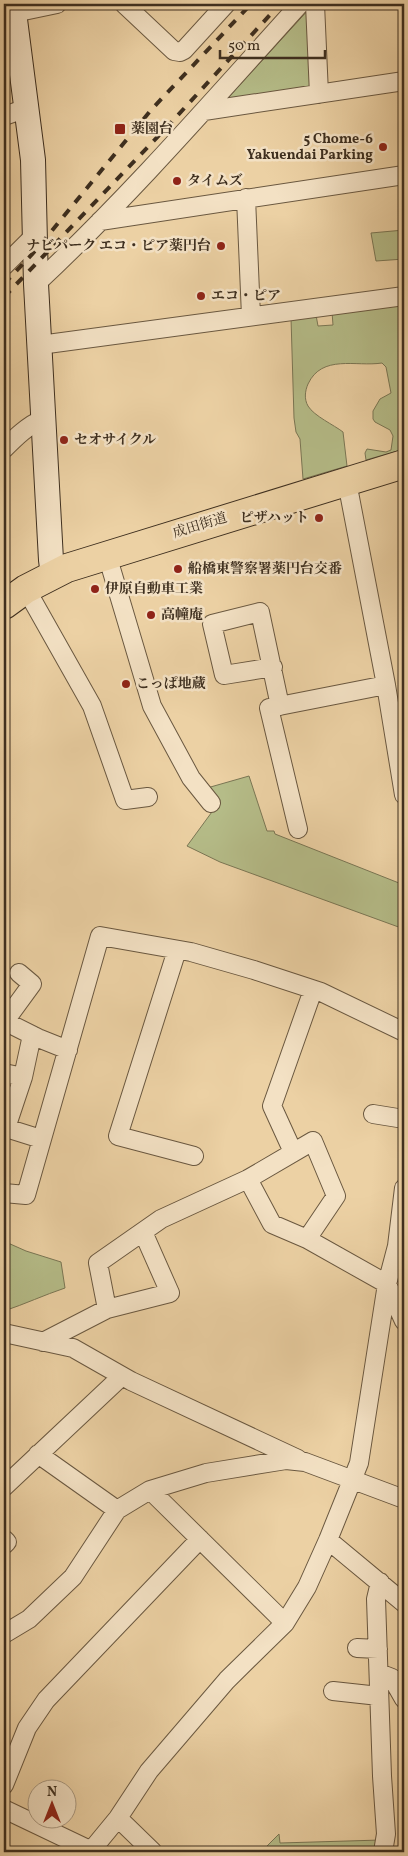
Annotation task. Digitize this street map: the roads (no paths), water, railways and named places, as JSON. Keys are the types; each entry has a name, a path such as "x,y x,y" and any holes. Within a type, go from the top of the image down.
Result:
{"highway":[{"name":"成田街道","path":"4,605 26,589 53,575 107,555 404,464"}],"street":[{"path":"53,575 50,560 36,284 33,160 27,108 12,20 57,4"},
{"path":"124,4 174,51 180,52 226,4"},
{"path":"36,284 100,221 204,111 300,4"},
{"path":"315,4 319,94"},
{"path":"204,111 404,81"},
{"path":"4,116 27,108"},
{"path":"100,221 404,175"},
{"path":"246,198 251,316"},
{"path":"4,266 34,235"},
{"path":"40,345 404,296"},
{"path":"4,449 36,421 43,419"},
{"path":"346,482 386,684 404,795"},
{"path":"107,555 152,706 191,778 211,802"},
{"path":"26,589 92,706 125,800 148,797"},
{"path":"273,667 280,706"},
{"path":"298,830 269,708 386,684"},
{"path":"4,1193 26,1195 100,936 177,950 254,970 313,990 404,1032"},
{"path":"177,950 118,1136 194,1156"},
{"path":"19,973 32,984 4,1021 68,1050"},
{"path":"293,1152 272,1106 313,990"},
{"path":"32,1035 23,1077 6,1128 41,1139"},
{"path":"4,1072 23,1077"},
{"path":"373,1114 404,1119"},
{"path":"108,1309 98,1263 161,1219 248,1179 313,1141 336,1196 307,1240"},
{"path":"248,1179 272,1224 307,1240 387,1284 404,1321"},
{"path":"4,1809 91,1851 118,1818 143,1779 227,1680 285,1622 307,1587 359,1463 387,1284 397,1246 404,1188"},
{"path":"42,1342 108,1309 170,1293 143,1232"},
{"path":"4,1334 74,1348 122,1376 305,1462 404,1499"},
{"path":"4,1487 122,1376"},
{"path":"38,1454 117,1510"},
{"path":"4,1634 29,1620 73,1577 117,1510 150,1490 206,1473 286,1460 305,1462"},
{"path":"150,1490 285,1622"},
{"path":"4,1538 7,1542 4,1544"},
{"path":"4,1785 27,1728 46,1700 200,1539"},
{"path":"328,1540 404,1603"},
{"path":"380,1582 376,1599 386,1834 383,1852"},
{"path":"357,1648 378,1649"},
{"path":"379,1673 392,1678 404,1699"},
{"path":"333,1691 379,1696"},
{"path":"118,1818 153,1852"}],"railway":[{"path":"4,284 36,250 151,110 251,4"},
{"path":"4,297 167,127 280,4"}],"place":[{"name":"薬園台","path":"120,129"},
{"name":"5 Chome-6 Yakuendai Parking","path":"383,147"},
{"name":"タイムズ","path":"177,181"},
{"name":"ナビパーク エコ・ピア薬円台","path":"221,246"},
{"name":"エコ・ピア","path":"201,296"},
{"name":"セオサイクル","path":"64,440"},
{"name":"ピザハット","path":"319,518"},
{"name":"船橋東警察署薬円台交番","path":"178,569"},
{"name":"伊原自動車工業","path":"95,589"},
{"name":"高幢庵","path":"151,615"},
{"name":"こっぱ地蔵","path":"126,684"}]}
